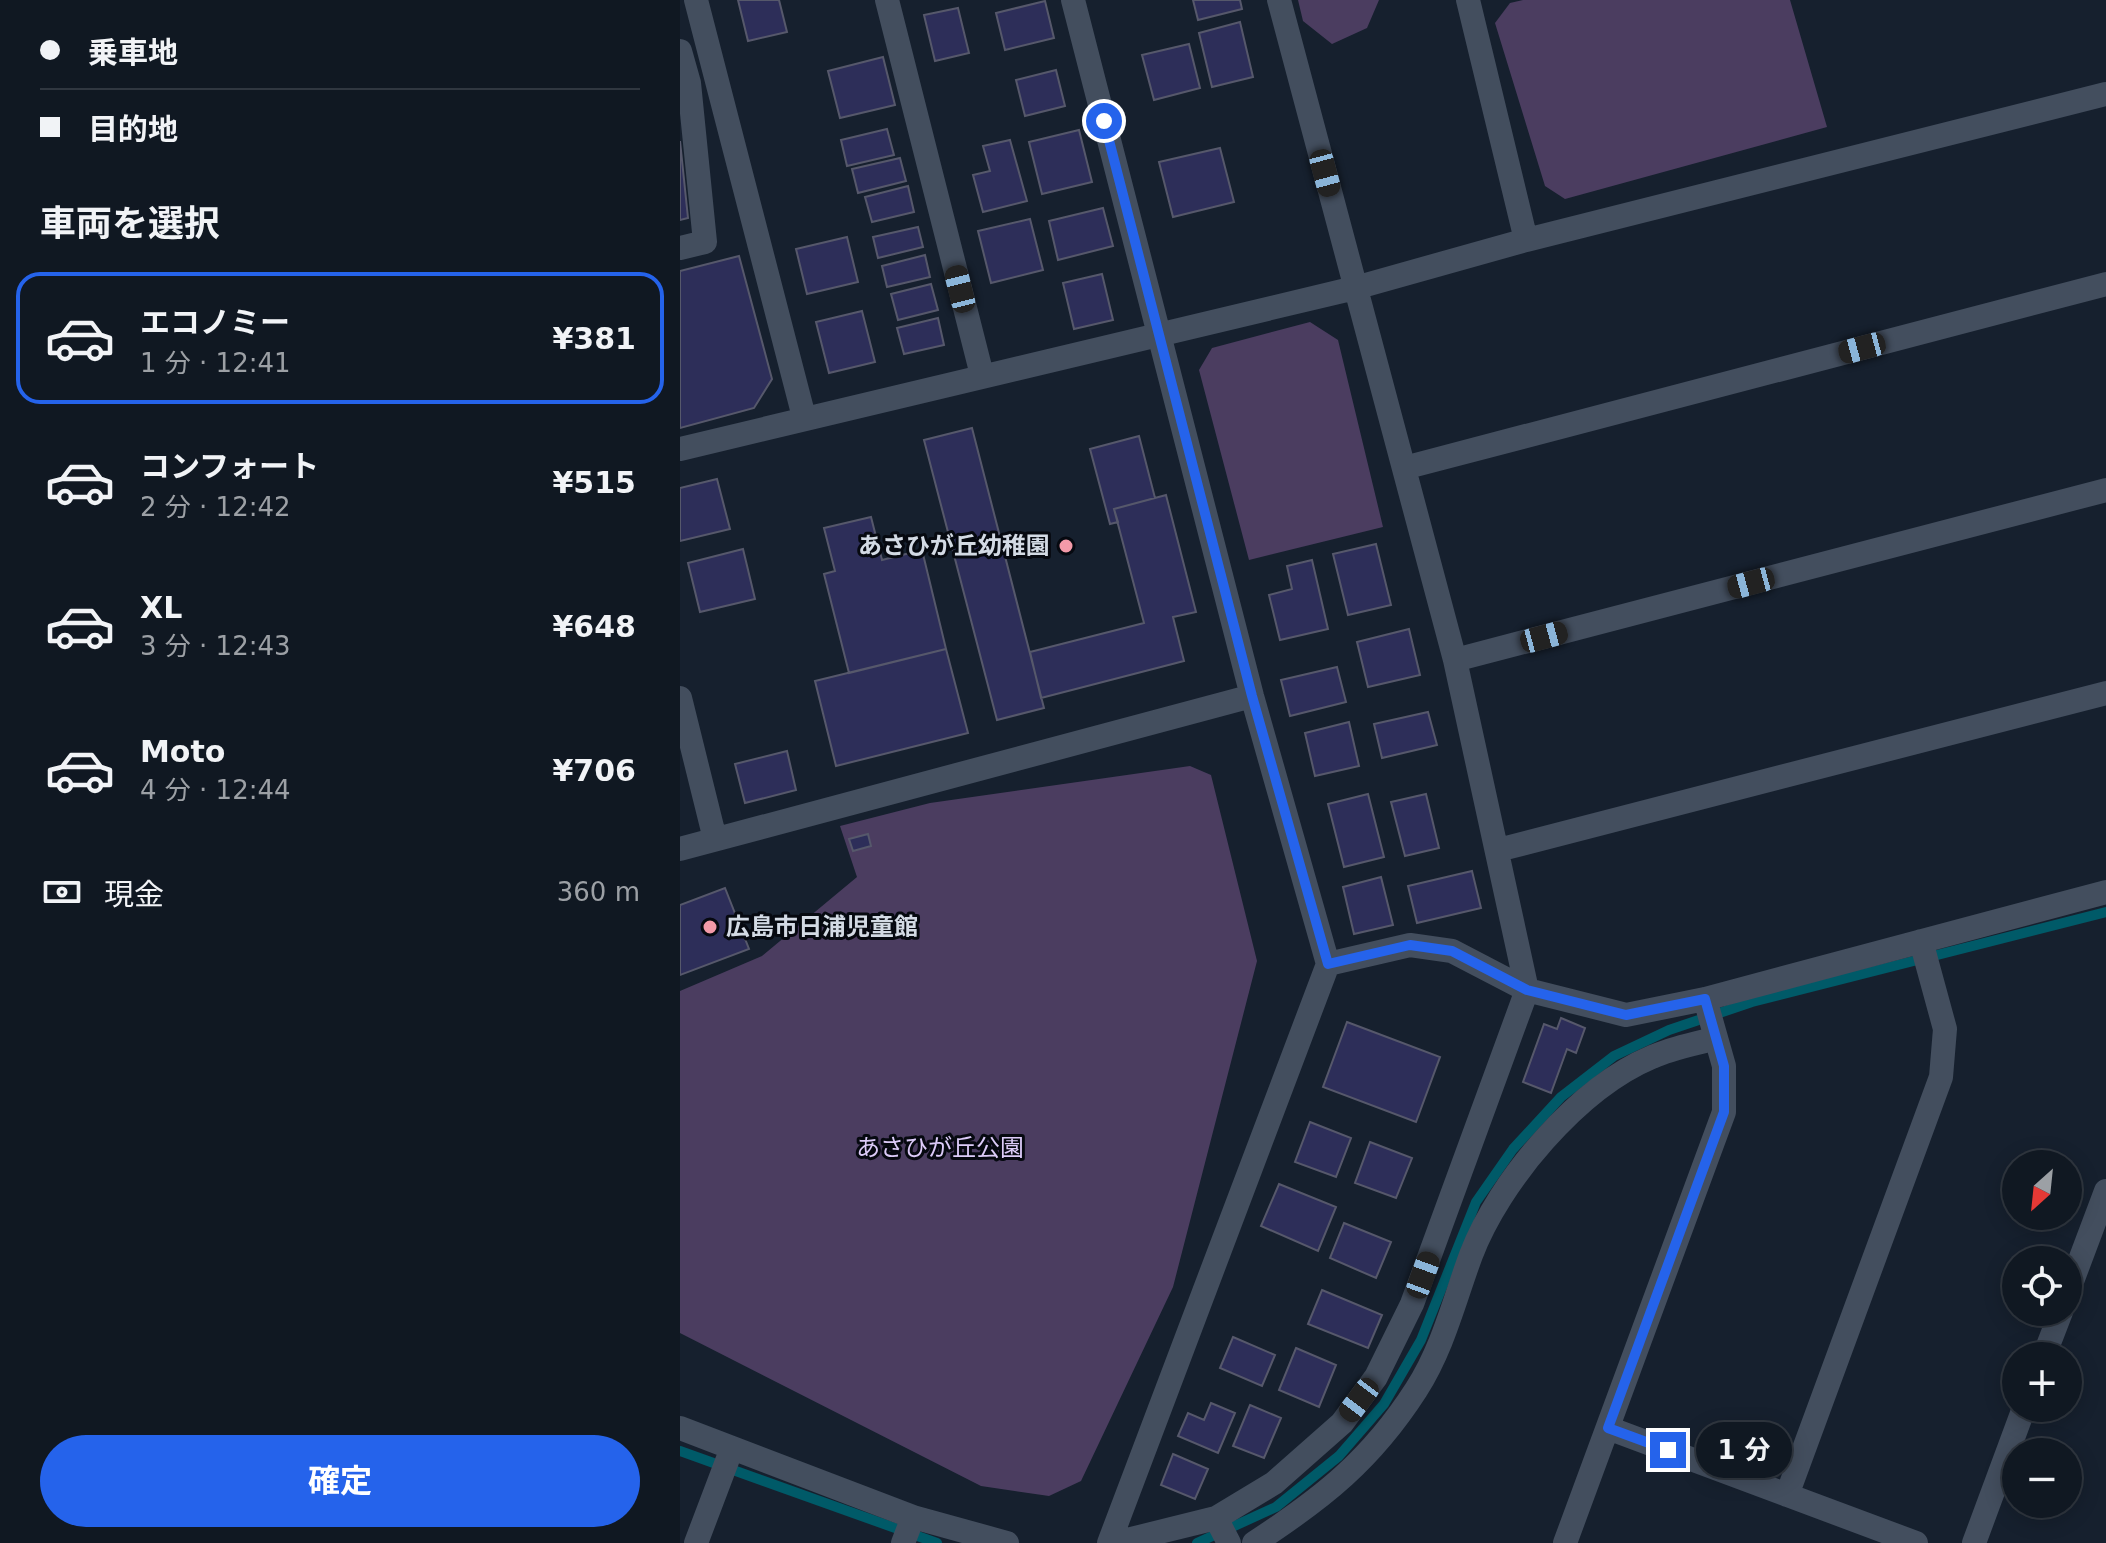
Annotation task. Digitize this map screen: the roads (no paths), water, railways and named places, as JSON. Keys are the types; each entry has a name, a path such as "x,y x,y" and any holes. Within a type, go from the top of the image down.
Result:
{"street":[{"path":"696,0 804,417"},
{"path":"887,0 982,375"},
{"path":"1073,0 1252,696 1328,964 1112,1543"},
{"path":"1112,1543 1216,1518 1274,1483 1330,1433 1376,1377 1412,1304 1527,990 1455,660 1279,0"},
{"path":"1468,0 1526,240"},
{"path":"680,51 689,83 705,242 680,248"},
{"path":"680,449 1355,288 1526,240 2106,96"},
{"path":"1404,468 2106,284"},
{"path":"1455,660 2106,490"},
{"path":"1498,850 2106,693"},
{"path":"680,849 1252,696"},
{"path":"680,698 715,839"},
{"path":"1328,964 1410,945 1452,951 1527,990 1626,1015 1705,999 2106,892"},
{"path":"1787,1495 1941,1077 1945,1029 1921,941"},
{"path":"1565,1543 1724,1112 1724,1066 1705,999"},
{"path":"1254,1543 1319,1501 1375,1448 1418,1388 1448,1328 1472,1252 1496,1206 1546,1138 1595,1091 1651,1057 1716,1038"},
{"path":"2082,1255 2106,1191"},
{"path":"1974,1543 2019,1422"},
{"path":"680,1428 913,1517 1007,1543"},
{"path":"1608,1428 1916,1543"},
{"path":"696,1543 732,1448"},
{"path":"903,1543 913,1517"},
{"path":"1216,1518 1229,1543"}],"waterway":[{"path":"1197,1543 1276,1507 1339,1456 1384,1404 1421,1340 1476,1202 1513,1149 1561,1097 1614,1056 1669,1030 1752,1002 2106,912"},
{"path":"680,1451 937,1543"}],"place":[{"name":"あさひが丘幼稚園","path":"1066,546"},
{"name":"広島市日浦児童館","path":"710,927"}],"park label":[{"name":"あさひが丘公園","path":"940,1148"}]}
